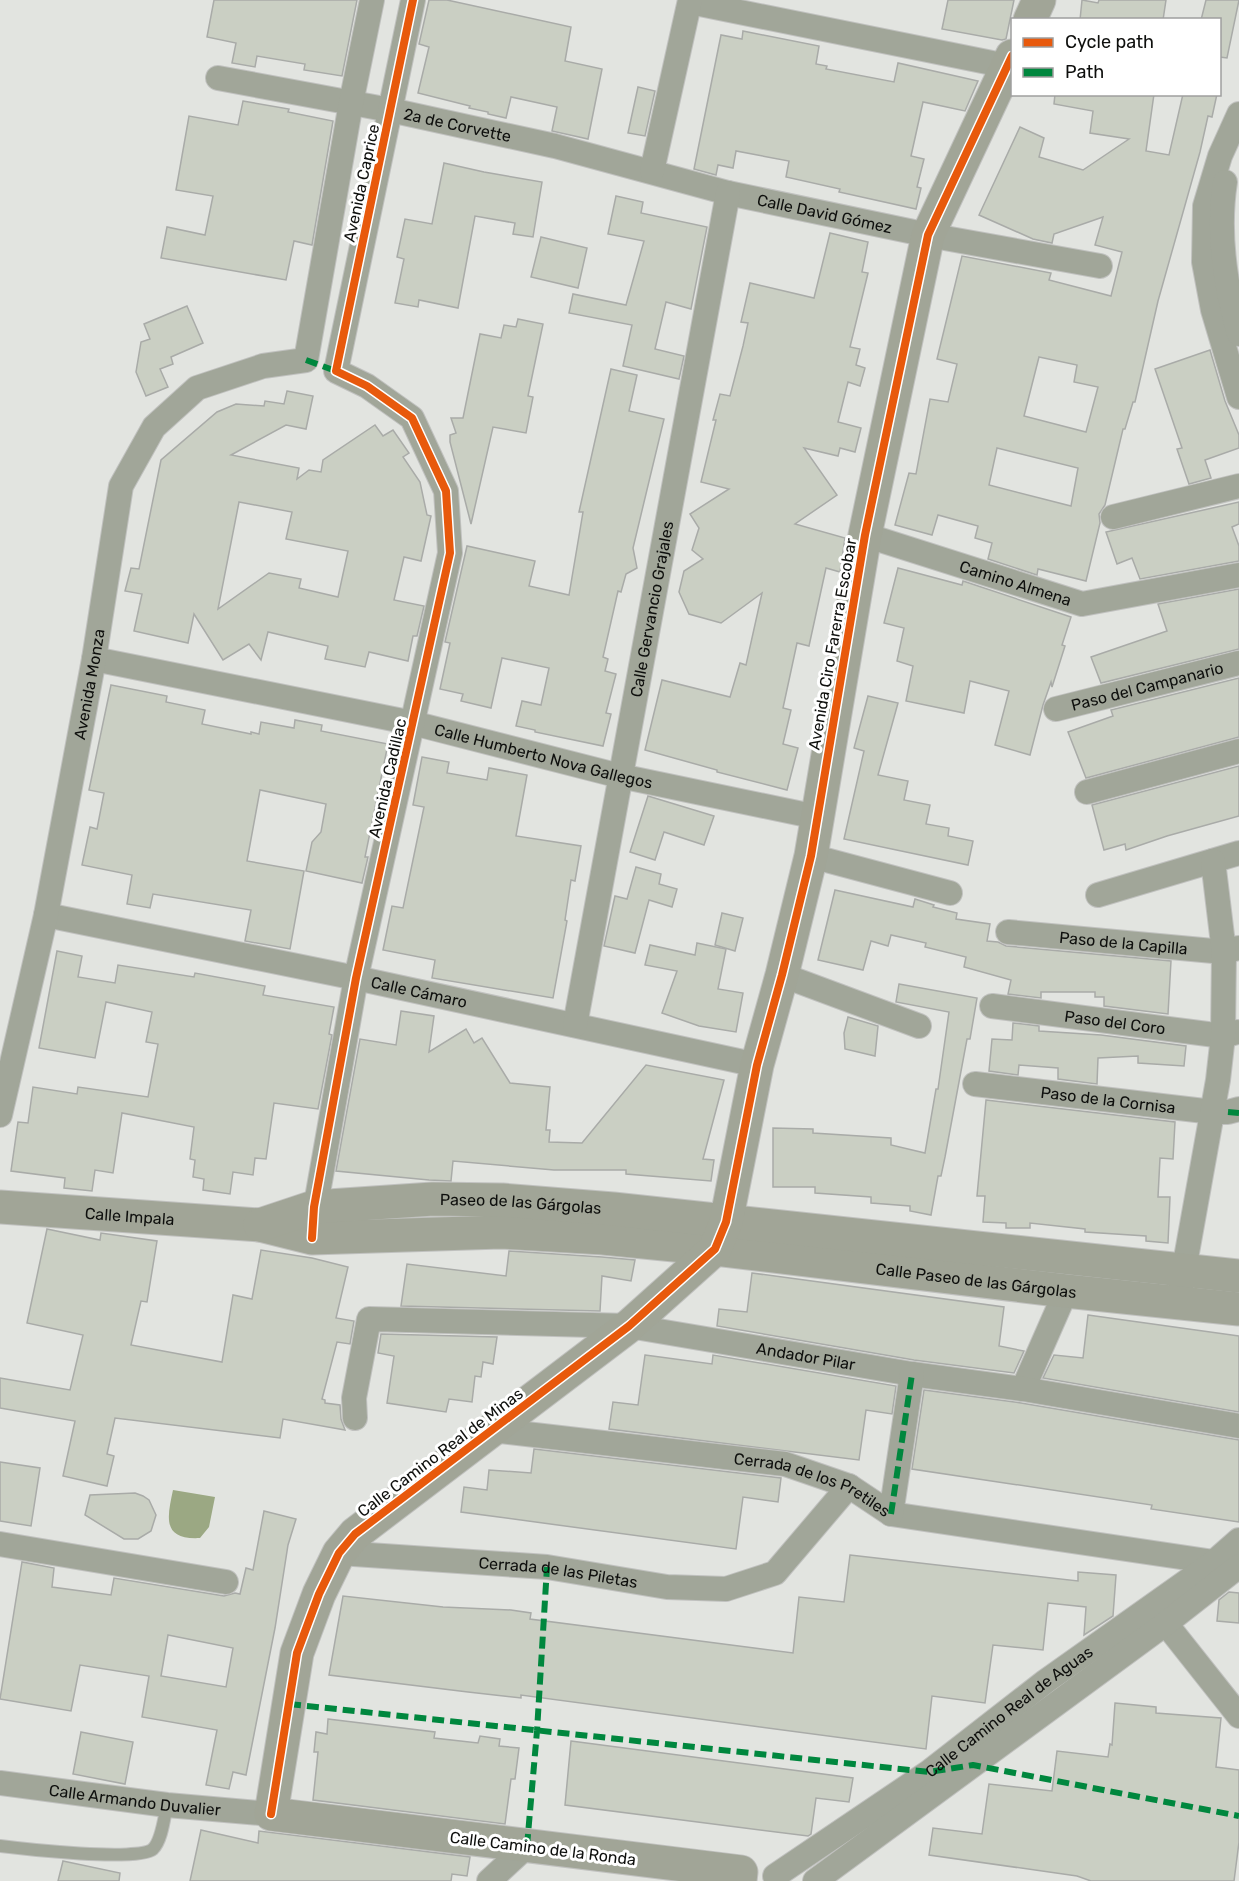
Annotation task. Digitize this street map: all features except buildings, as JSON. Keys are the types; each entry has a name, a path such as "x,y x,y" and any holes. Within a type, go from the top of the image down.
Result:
{"street":[{"name":"Avenida Caprice","path":"306,360 351,103 372,0"},
{"name":"Avenida Caprice","path":"336,370 414,0"},
{"path":"1031,18 1039,0"},
{"path":"652,171 690,1 1010,61"},
{"name":"Avenida Ciro Farerra Escobar","path":"720,1236 757,1065 811,856 865,535 928,235 1010,61"},
{"name":"2a de Corvette","path":"218,78 390,110 555,146"},
{"path":"1239,114 1220,156 1205,206 1204,262 1213,310 1239,397"},
{"path":"1239,144 1227,167 1221,203 1223,261 1239,334"},
{"name":"Calle David Gómez","path":"555,146 728,193 928,235 1100,266"},
{"name":"Calle Gervancio Grajales","path":"575,1025 728,193"},
{"path":"321,274 355,282"},
{"name":"Avenida Monza","path":"0,1115 46,915 94,659 121,486 154,427 197,388 263,366 306,360"},
{"name":"Avenida Cadillac","path":"313,1223 356,978 450,553 446,491 412,418 367,386 336,370"},
{"path":"1113,517 1239,486"},
{"name":"Camino Almena","path":"865,535 1082,604 1239,575"},
{"name":"Calle Humberto Nova Gallegos","path":"94,659 413,723 620,776 817,817"},
{"name":"Paso del Campanario","path":"1056,708 1239,663"},
{"path":"1087,792 1239,750"},
{"path":"1098,894 1239,853"},
{"path":"811,856 950,893"},
{"path":"1178,1303 1184,1270 1230,1112 1218,1080 1231,1033 1232,950 1213,861"},
{"name":"Calle Cámaro","path":"46,915 356,978 757,1065"},
{"name":"Paso de la Capilla","path":"1008,932 1232,950"},
{"path":"782,975 919,1026"},
{"name":"Paso del Coro","path":"992,1006 1231,1033"},
{"name":"Paso de la Cornisa","path":"975,1084 1230,1112"},
{"name":"Paseo de las Gárgolas","path":"313,1223 433,1199 502,1200 613,1209 720,1236"},
{"name":"Calle Impala","path":"0,1207 260,1225 313,1223"},
{"name":"Calle Paseo de las Gárgolas","path":"720,1236 1239,1276"},
{"name":"Calle Paseo de las Gárgolas","path":"720,1236 1066,1291 1239,1309"},
{"name":"Calle Camino Real de Minas","path":"272,1814 297,1653 319,1594 339,1553 355,1534 629,1326 720,1236"},
{"path":"1023,1389 1066,1291"},
{"name":"Andador Pilar","path":"355,1418 354,1398 369,1319 629,1326 1239,1426"},
{"path":"891,1514 912,1374"},
{"name":"Cerrada de los Pretiles","path":"492,1430 785,1464 849,1486 891,1514 1229,1566"},
{"name":"Cerrada de las Piletas","path":"339,1553 547,1567 667,1587 726,1589 775,1573 849,1486"},
{"name":"Calle Camino Real de Aguas","path":"814,1881 1158,1615 1229,1566 1239,1540"},
{"path":"0,1544 226,1582"},
{"path":"1158,1615 1239,1716"},
{"name":"Calle Camino Real de Aguas","path":"775,1876 929,1772 1046,1681 1158,1615"},
{"name":"Calle Armando Duvalier","path":"0,1783 167,1805 272,1814"},
{"name":"Calle Camino de la Ronda","path":"272,1814 527,1846 741,1877 775,1876 814,1881"},
{"path":"489,1881 527,1846"}],"lane":[{"path":"0,1846 98,1854 142,1854 152,1850 158,1840 167,1805"}],"shaded area":[{"path":"173,1490 215,1497 209,1527 200,1538 188,1538 173,1531 170,1525 169,1510"}],"marked path":[{"path":"306,360 336,371"},
{"path":"1228,1112 1239,1113"},
{"path":"891,1514 912,1374"},
{"path":"527,1846 547,1567"},
{"path":"289,1704 929,1772 973,1765 1239,1816"}],"cycle path":[{"path":"312,1238 314,1207 356,978 450,553 446,491 412,418 367,386 336,371 413,0"},
{"path":"271,1814 297,1653 319,1594 339,1553 355,1534 629,1326 715,1249 726,1222 757,1065 811,856 865,535 928,235 1011,58"}]}
